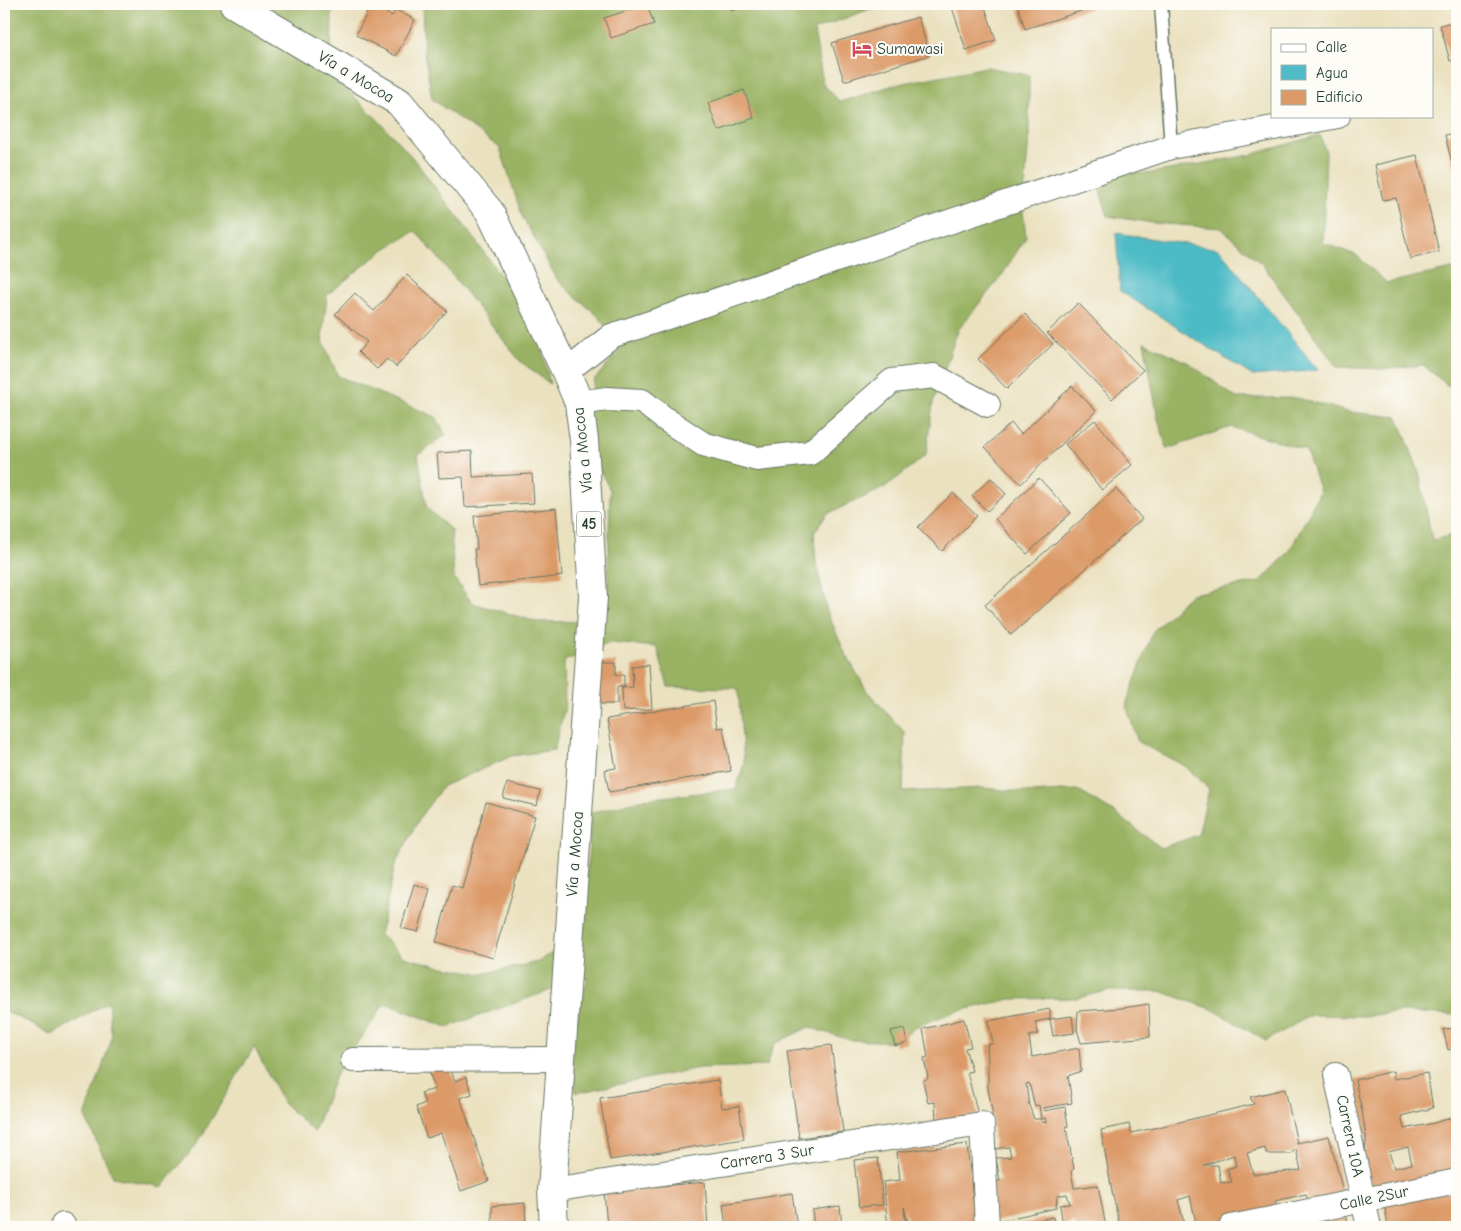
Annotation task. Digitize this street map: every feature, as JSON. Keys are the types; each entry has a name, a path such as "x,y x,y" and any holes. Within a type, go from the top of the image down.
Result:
{"main road":[{"name":"Vía a Mocoa","path":"234,4 399,102 490,212 579,402 584,440 593,597 552,1190"},
{"name":"45","path":"552,1190 554,1227"}],"street":[{"path":"566,372 611,336 1171,147 1327,118"},
{"path":"579,402 607,400 642,401 702,444 757,459 810,453 892,380 934,376 988,405"},
{"path":"353,1060 561,1059"},
{"name":"Carrera 10A","path":"1336,1074 1369,1227"},
{"name":"Carrera 3 Sur","path":"552,1190 982,1124 988,1227"},
{"name":"Calle 2Sur","path":"1231,1227 1457,1181"}],"lane":[{"path":"1161,4 1171,147"}],"green space":[{"path":"4,4 345,4 332,9 331,74 412,157 506,283 539,337 550,384 520,361 415,231 382,251 327,295 322,339 338,376 436,417 446,435 418,455 427,508 451,530 454,578 472,603 537,622 607,621 610,490 584,440 594,380 621,349 599,317 558,281 522,216 500,148 432,99 424,51 422,4 883,4 814,30 823,84 840,102 894,85 986,67 1029,75 1029,137 1023,211 1026,237 1003,274 958,330 933,403 926,455 886,487 827,514 814,533 816,562 827,611 844,651 867,691 905,733 903,792 983,788 1034,793 1077,790 1115,813 1161,848 1198,835 1209,789 1185,766 1138,742 1126,705 1153,631 1191,594 1260,582 1289,552 1320,492 1306,450 1231,427 1167,449 1158,419 1144,342 1189,363 1236,398 1297,398 1348,412 1398,417 1419,472 1432,540 1457,534 1457,1015 1403,1012 1364,1016 1311,1015 1266,1041 1212,1009 1160,991 1107,991 1077,998 1011,999 954,1012 915,1027 898,1042 850,1040 809,1027 774,1044 767,1066 699,1068 576,1093 569,1047 588,977 447,1027 385,1003 335,1076 314,1132 284,1104 254,1047 197,1144 162,1187 113,1177 85,1117 112,1038 108,1002 52,1035 6,1011 4,1003 4,776 7,767 4,765","holes":["610,643 657,647 668,687 738,688 744,764 736,789 644,799 591,813 583,933 538,962 482,974 438,966 404,957 380,935 395,865 420,817 443,786 512,756 554,750 565,707 564,661"]},
{"path":"1320,135 1326,152 1323,243 1356,255 1387,283 1457,268 1457,383 1447,385 1423,365 1381,369 1337,367 1262,264 1221,228 1153,223 1108,216 1097,181 1124,174 1152,173 1250,155"}],"water":[{"path":"1116,233 1219,249 1318,370 1253,376 1120,291"}],"building":[{"path":"647,4 654,24 611,38 604,18"},
{"path":"730,4 751,4 732,11"},
{"path":"951,4 984,4 996,40 966,50"},
{"path":"1017,4 1103,4 1025,29"},
{"path":"371,5 392,16 396,10 415,20 396,56 356,35"},
{"path":"918,17 930,55 844,81 832,43"},
{"path":"1457,21 1457,59 1450,61 1440,25"},
{"path":"744,90 754,118 718,131 708,103"},
{"path":"1457,133 1457,166 1453,167 1445,135"},
{"path":"1417,155 1439,252 1410,259 1396,198 1383,200 1375,165"},
{"path":"407,275 447,311 396,367 387,359 377,369 358,352 367,342 335,314 355,293 374,311"},
{"path":"1078,303 1143,370 1112,399 1047,333"},
{"path":"1025,314 1053,344 1007,389 978,359"},
{"path":"1072,386 1096,411 1021,484 985,447 1011,423 1021,434"},
{"path":"1095,420 1132,465 1102,490 1065,444"},
{"path":"472,451 473,477 532,474 534,503 465,507 463,477 439,478 437,453"},
{"path":"991,478 1006,494 987,511 972,496"},
{"path":"1039,478 1071,513 1027,554 995,519"},
{"path":"1116,489 1142,519 1011,635 985,605"},
{"path":"953,493 977,516 942,551 918,527"},
{"path":"556,508 562,576 478,586 474,549 477,549 474,516"},
{"path":"596,662 616,662 616,675 624,675 624,687 617,687 617,704 596,704"},
{"path":"649,664 652,709 623,711 622,688 633,687 632,666"},
{"path":"713,701 717,728 723,727 731,771 609,792 605,770 616,768 607,719"},
{"path":"507,783 540,791 537,806 503,798"},
{"path":"486,802 535,816 493,958 436,942 452,885 462,888"},
{"path":"414,884 430,889 418,932 401,928"},
{"path":"1149,1004 1150,1037 1081,1043 1077,1029 1078,1011"},
{"path":"1050,1009 1050,1019 1035,1022 1038,1034 1029,1036 1032,1057 1079,1048 1081,1071 1068,1076 1072,1103 1043,1108 1044,1111 1065,1107 1068,1126 1066,1127 1074,1169 1071,1171 1074,1188 1098,1185 1106,1227 1076,1227 1075,1222 1063,1225 1060,1205 1070,1204 1067,1194 1057,1196 1056,1208 994,1222 992,1182 1000,1181 996,1158 1011,1157 1009,1147 994,1149 992,1111 988,1088 987,1045 993,1043 988,1021","holes":["1029,1083 1035,1106 1039,1105 1041,1119 1034,1119 1029,1105 1026,1084"]},
{"path":"1072,1016 1074,1033 1053,1036 1050,1019"},
{"path":"964,1019 971,1047 965,1048 972,1071 967,1072 978,1115 936,1123 935,1102 928,1103 923,1081 928,1078 924,1058 928,1057 923,1029"},
{"path":"904,1028 907,1043 895,1046 891,1031"},
{"path":"1457,1028 1457,1048 1448,1050 1443,1029"},
{"path":"831,1045 843,1132 799,1138 787,1051"},
{"path":"448,1063 455,1081 466,1077 472,1094 460,1098 489,1181 461,1191 441,1133 427,1138 416,1107 425,1103 421,1093 435,1089 429,1071"},
{"path":"1393,1071 1394,1079 1427,1073 1433,1108 1401,1116 1404,1129 1457,1116 1457,1175 1373,1196 1365,1158 1366,1137 1362,1111 1355,1080","holes":["1408,1147 1412,1164 1394,1168 1389,1152"]},
{"path":"718,1080 722,1108 739,1106 744,1139 610,1160 600,1098"},
{"path":"1285,1089 1297,1143 1329,1136 1344,1196 1309,1203 1306,1194 1275,1201 1277,1212 1197,1227 1190,1196 1178,1200 1185,1227 1120,1227 1101,1130 1129,1124 1131,1133 1163,1126 1254,1104 1250,1097","holes":["1265,1148 1266,1154 1291,1154 1296,1149 1301,1170 1253,1174 1247,1153","1234,1155 1236,1166 1227,1169 1232,1182 1221,1183 1218,1165 1204,1165"]},
{"path":"967,1144 976,1227 943,1227 942,1221 926,1223 927,1227 909,1227 904,1207 906,1227 888,1227 883,1182 900,1180 897,1152"},
{"path":"878,1158 883,1205 859,1207 854,1160"},
{"path":"705,1182 708,1227 607,1227 604,1191"},
{"path":"1457,1191 1457,1227 1388,1227 1384,1202"},
{"path":"792,1193 797,1227 726,1227 723,1204"},
{"path":"525,1203 526,1227 492,1227 492,1206"},
{"path":"840,1206 842,1227 814,1227 812,1210"},
{"path":"1345,1210 1349,1227 1310,1227 1308,1218"},
{"path":"1053,1217 1055,1226 1009,1227 1009,1226"}],"place":[{"name":"Sumawasi","path":"862,49"}]}
